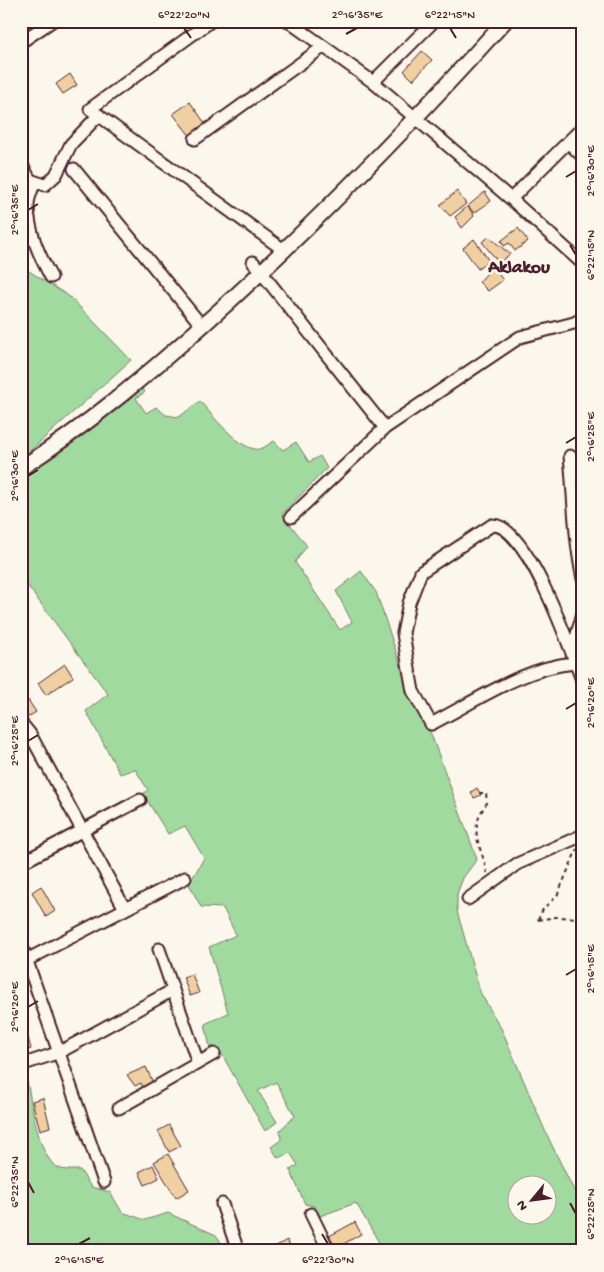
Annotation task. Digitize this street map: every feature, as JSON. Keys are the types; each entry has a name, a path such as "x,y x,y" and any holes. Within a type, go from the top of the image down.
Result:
{"street":[{"path":"21,42 52,21"},
{"path":"211,21 90,109 284,251"},
{"path":"288,21 373,82 511,199 583,264"},
{"path":"373,82 434,21"},
{"path":"21,468 71,435 122,396 202,326 258,267 284,251 416,118 505,21"},
{"path":"195,139 323,47"},
{"path":"21,163 30,180 45,186 56,175 71,144 99,115"},
{"path":"511,199 583,127"},
{"path":"568,142 583,157"},
{"path":"74,169 202,326"},
{"path":"35,182 28,203 31,226 38,252 51,277"},
{"path":"258,267 385,428"},
{"path":"291,517 385,428 520,337 574,323 583,318"},
{"path":"583,469 570,456 575,506 576,548 583,579"},
{"path":"573,657 548,666 496,690 431,724 413,691 403,633 409,603 421,572 492,525 501,526 524,550 573,657 583,683"},
{"path":"573,657 583,613"},
{"path":"21,723 125,909"},
{"path":"21,863 140,800"},
{"path":"468,899 517,864 573,837 581,839"},
{"path":"24,962 185,878"},
{"path":"21,944 24,962 60,1052 104,1182"},
{"path":"159,949 198,1063"},
{"path":"21,1065 60,1052 173,990"},
{"path":"119,1108 214,1054"},
{"path":"222,1204 238,1251"},
{"path":"311,1214 329,1251"}],"path":[{"path":"479,793 486,793 487,803 482,810 475,834 484,858 488,883"},
{"path":"581,839 576,857 557,896 543,909 538,920 556,917 583,918"}],"green space":[{"path":"21,266 70,297 131,360 21,459"},
{"path":"131,376 145,392 136,398 146,413 156,407 166,415 179,417 200,401 227,431 244,445 253,449 260,449 274,441 283,450 296,442 309,462 320,456 327,468 282,514 307,546 295,562 340,630 352,622 336,591 361,571 376,592 412,699 431,734 477,859 463,878 457,894 457,911 480,992 502,1030 546,1133 583,1209 583,1251 372,1251 381,1246 356,1203 320,1216 314,1206 305,1204 290,1170 298,1165 290,1153 278,1158 271,1147 281,1140 280,1130 295,1116 276,1082 258,1091 277,1122 265,1131 220,1051 210,1048 205,1024 228,1013 209,947 236,935 223,908 201,907 189,884 204,858 185,826 168,834 143,794 148,790 135,769 120,774 86,711 108,694 21,577 21,474"},
{"path":"21,1071 26,1075 36,1125 44,1151 50,1161 57,1167 65,1170 80,1170 91,1187 110,1192 122,1212 145,1220 168,1213 216,1235 227,1251 21,1251"}],"building":[{"path":"422,51 432,60 413,80 404,71"},
{"path":"70,74 77,85 63,94 56,84"},
{"path":"190,102 207,126 191,137 173,114"},
{"path":"457,191 466,204 450,216 440,205"},
{"path":"485,192 491,201 474,213 468,206"},
{"path":"468,206 474,216 462,228 455,217"},
{"path":"518,228 528,241 515,251 509,243 504,246 501,241"},
{"path":"489,237 510,254 499,263 482,242"},
{"path":"474,239 489,261 478,269 463,248"},
{"path":"493,267 503,280 488,291 479,282"},
{"path":"65,664 73,677 46,695 38,683"},
{"path":"28,700 36,712 25,719 21,713 21,704"},
{"path":"477,788 481,795 474,798 471,792"},
{"path":"41,886 55,911 46,917 32,892"},
{"path":"192,974 199,993 190,996 183,977"},
{"path":"24,1022 31,1049 23,1051 21,1023"},
{"path":"146,1067 153,1083 143,1088 141,1083 135,1086 127,1075"},
{"path":"43,1098 50,1127 40,1130 32,1101"},
{"path":"169,1125 181,1146 169,1152 158,1131"},
{"path":"168,1154 189,1190 176,1198 154,1162"},
{"path":"153,1165 159,1178 145,1185 139,1172"},
{"path":"355,1222 361,1234 331,1251 324,1239"},
{"path":"287,1240 293,1251 272,1251 271,1249"}],"district":[{"name":"Aklakou","path":"519,268"}]}
